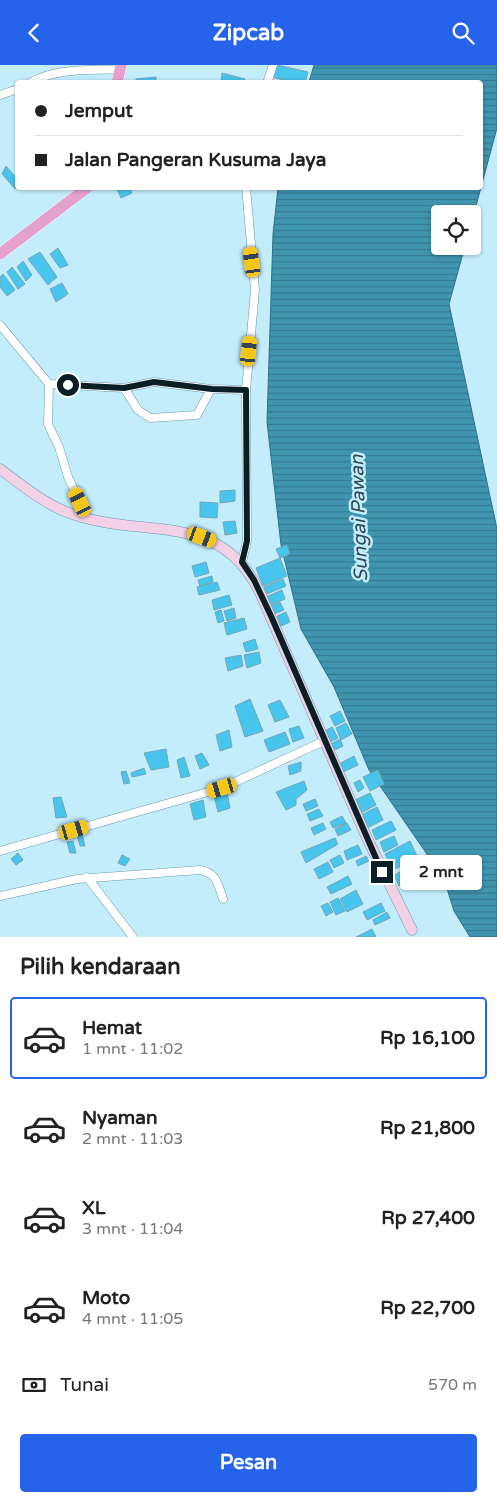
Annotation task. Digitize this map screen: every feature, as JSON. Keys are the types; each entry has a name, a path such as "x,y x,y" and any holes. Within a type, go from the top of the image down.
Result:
{"main road":[{"path":"118,80 120,67"},
{"path":"0,254 84,190"}],"street":[{"path":"268,80 273,65"},
{"path":"39,80 60,73 120,67"},
{"path":"0,95 15,90"},
{"path":"242,562 247,541 246,390 255,290 246,190"},
{"path":"0,325 49,384 48,424 59,447 68,477 80,502 82,518"},
{"path":"49,384 124,388 154,382 212,389 246,390"},
{"path":"124,388 138,410 150,418 196,415 204,405 212,389"},
{"path":"0,469 48,502 82,518 110,524 168,530 202,537 226,549 242,562 261,595 366,836 413,933"},
{"path":"0,851 222,788 324,741"},
{"path":"0,896 87,877 200,870 209,872 216,878 223,899"},
{"path":"87,877 133,937"}],"water":[{"path":"314,65 497,65 497,128 483,180 483,80 310,80"},
{"name":"Sungai Pawan","path":"278,190 480,190 476,205 431,205 431,255 463,255 449,304 497,529 497,937 470,937 454,911 444,879 369,770 334,687 301,629 281,545 267,422 273,234"}],"building":[{"path":"277,65 308,72 306,80 283,80 272,77"},
{"path":"222,73 245,79 245,80 221,80"},
{"path":"156,77 156,80 136,79"},
{"path":"6,166 15,176 15,189 2,174"},
{"path":"117,190 130,190 132,193 121,198"},
{"path":"58,248 68,265 60,268 50,254"},
{"path":"40,252 57,277 48,285 28,259"},
{"path":"23,261 32,275 26,281 17,267"},
{"path":"12,267 25,284 18,289 7,272"},
{"path":"3,274 15,290 7,296 0,287 0,277"},
{"path":"62,283 68,294 56,302 50,289"},
{"path":"235,490 235,501 220,503 220,491"},
{"path":"200,502 218,503 217,518 200,517"},
{"path":"235,521 237,533 225,535 223,522"},
{"path":"287,545 290,554 280,558 276,549"},
{"path":"280,558 287,576 263,586 256,568"},
{"path":"206,562 209,573 195,577 192,566"},
{"path":"212,576 213,582 200,586 198,580"},
{"path":"283,579 286,586 267,594 264,587"},
{"path":"217,582 220,590 199,595 197,587"},
{"path":"282,590 285,599 270,605 266,597"},
{"path":"229,595 232,605 214,610 212,600"},
{"path":"280,602 284,610 274,614 271,606"},
{"path":"234,608 236,618 227,621 224,611"},
{"path":"221,610 224,621 218,623 215,612"},
{"path":"286,612 290,622 281,626 277,616"},
{"path":"244,618 247,629 227,635 224,623"},
{"path":"255,639 258,649 246,652 243,643"},
{"path":"259,652 261,663 247,668 244,655"},
{"path":"241,655 243,666 228,671 225,658"},
{"path":"250,699 263,731 245,737 235,706"},
{"path":"280,700 289,717 275,722 268,705"},
{"path":"340,711 345,721 335,726 330,716"},
{"path":"346,723 352,734 341,740 336,728"},
{"path":"299,726 304,738 293,742 289,729"},
{"path":"332,727 338,738 330,742 325,731"},
{"path":"229,730 232,747 220,751 216,735"},
{"path":"285,732 290,744 269,752 264,740"},
{"path":"340,739 343,746 335,750 331,744"},
{"path":"166,749 169,767 151,770 144,753"},
{"path":"202,753 209,765 200,769 195,756"},
{"path":"354,756 358,765 343,772 339,764"},
{"path":"184,757 190,776 181,778 177,760"},
{"path":"301,762 301,771 290,775 288,766"},
{"path":"144,768 146,774 132,777 131,773"},
{"path":"378,770 384,784 370,791 363,777"},
{"path":"126,771 130,783 124,784 121,772"},
{"path":"360,780 364,788 358,792 354,783"},
{"path":"304,781 307,790 296,799 296,805 286,810 276,792"},
{"path":"227,792 230,808 218,812 214,796"},
{"path":"370,793 376,805 359,814 353,801"},
{"path":"61,797 67,817 56,818 53,798"},
{"path":"315,799 318,806 306,811 303,804"},
{"path":"203,800 206,817 194,820 190,804"},
{"path":"377,807 383,820 367,828 361,815"},
{"path":"319,809 323,816 310,821 307,814"},
{"path":"342,816 346,823 333,828 330,822"},
{"path":"391,821 396,830 376,840 372,830"},
{"path":"323,823 326,829 314,835 311,828"},
{"path":"347,823 351,830 338,836 335,829"},
{"path":"82,834 85,846 80,846 77,835"},
{"path":"394,836 398,845 384,852 380,842"},
{"path":"335,838 338,844 306,863 301,852"},
{"path":"73,841 76,853 70,853 67,842"},
{"path":"410,841 418,858 393,870 385,854"},
{"path":"358,845 362,854 347,860 344,851"},
{"path":"18,853 23,860 16,865 11,859"},
{"path":"122,855 130,859 125,866 118,863"},
{"path":"340,855 344,863 334,868 330,860"},
{"path":"366,856 369,861 358,866 356,861"},
{"path":"422,861 430,878 423,881 415,865"},
{"path":"328,862 333,872 319,879 314,869"},
{"path":"412,866 417,876 399,886 394,875"},
{"path":"348,876 352,884 331,894 327,887"},
{"path":"356,890 363,904 347,912 340,899"},
{"path":"338,898 345,911 336,915 330,902"},
{"path":"328,903 333,912 326,916 321,906"},
{"path":"381,903 385,911 367,920 363,912"},
{"path":"387,912 390,918 375,925 373,920"},
{"path":"372,929 376,937 356,937"}],"route":[{"path":"68,385 124,388 154,382 212,389 246,390 247,541 242,562 249,570 271,616 382,872"}]}
